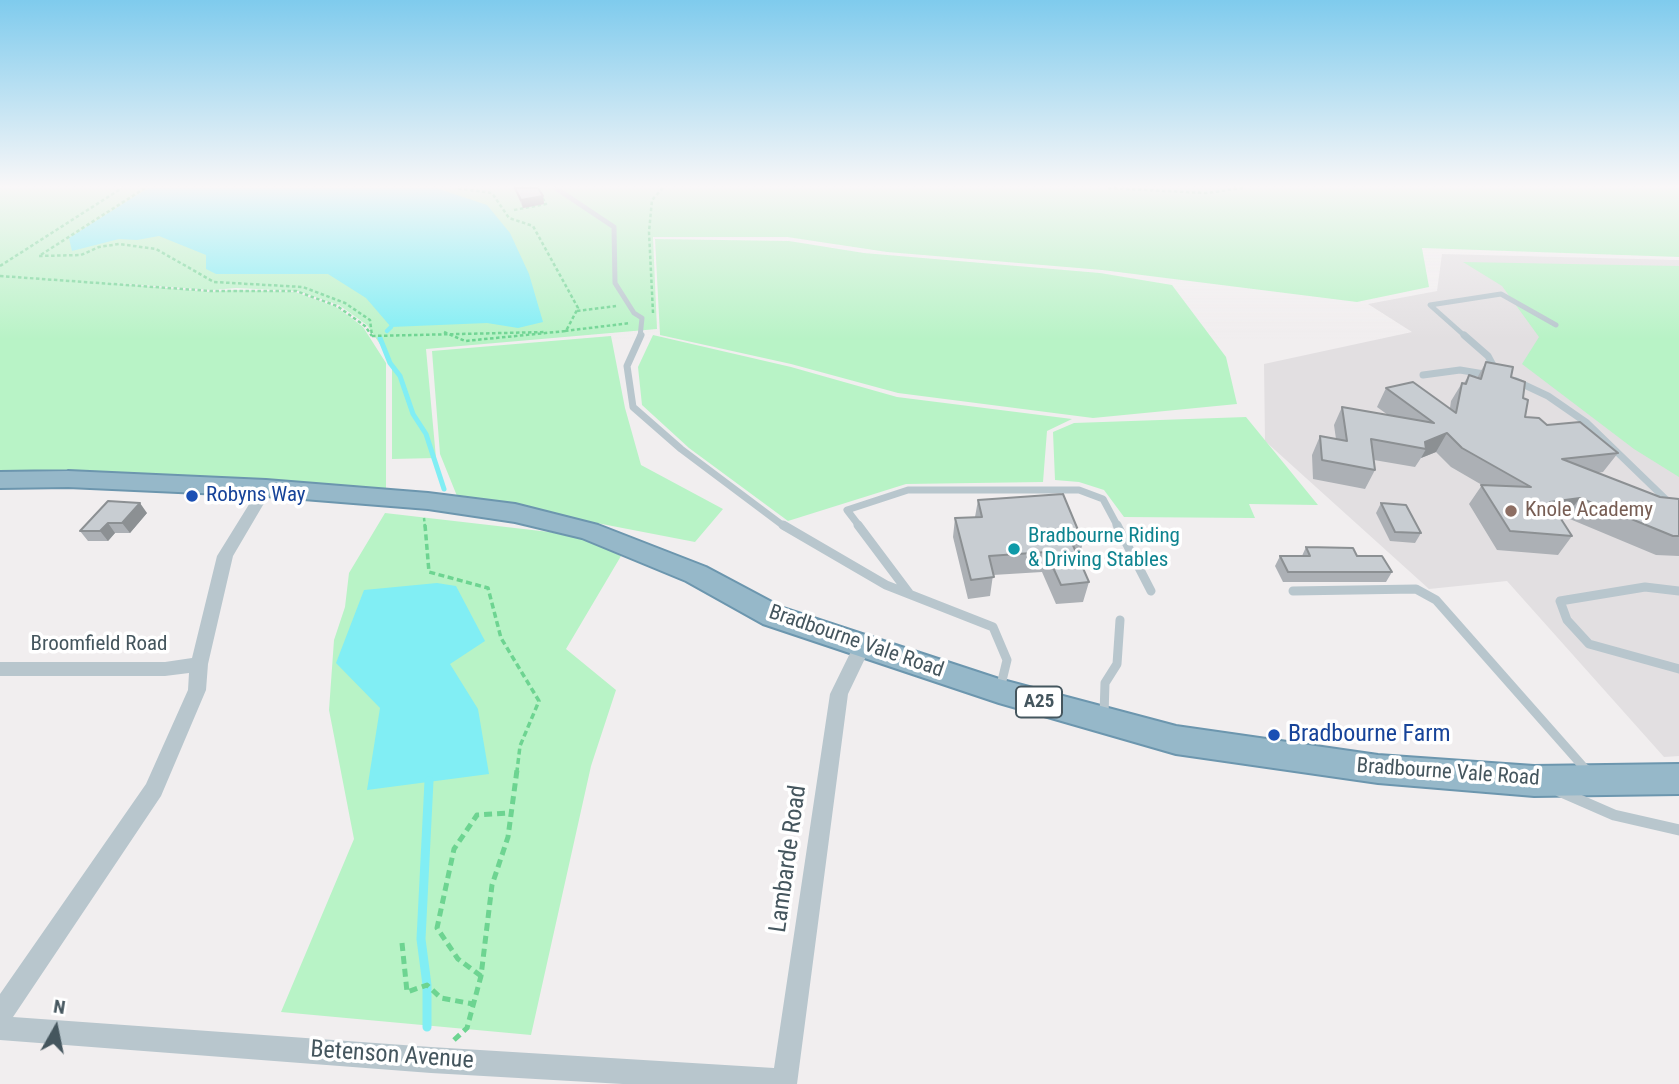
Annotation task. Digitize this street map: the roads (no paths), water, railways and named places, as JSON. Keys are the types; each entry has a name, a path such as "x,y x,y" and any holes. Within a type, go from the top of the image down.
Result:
{"highway":[{"name":"Bradbourne Vale Road","path":"0,480 68,479 266,488 428,501 515,513 589,531 696,574 773,615 862,646 999,691 1176,740 1378,769 1534,780 1679,779"}],"street":[{"path":"0,1015 154,790 197,690 199,664 225,556 266,488"},
{"name":"Lambarde Road","path":"785,1083 839,694 862,646"},
{"name":"Broomfield Road","path":"0,669 165,669 199,664"},
{"name":"Betenson Avenue","path":"0,1028 785,1083"}],"lane":[{"path":"614,239 615,283 643,325 627,366 633,407 681,449 792,532 886,585 993,627 1007,660 999,691"},
{"path":"1423,375 1460,370 1498,377 1488,356 1430,305 1501,295 1556,325"},
{"path":"1510,380 1565,406 1608,440 1679,512"},
{"path":"911,595 847,510 908,490 1079,490 1103,499 1151,591"},
{"path":"1679,591 1645,587 1560,601 1567,620 1589,644 1679,669"},
{"path":"1293,591 1416,589 1436,600 1596,780"},
{"path":"1104,720 1105,683 1117,664 1120,620"},
{"path":"1534,780 1614,815 1679,830"}],"water":[{"path":"69,239 145,239 119,239 72,251"},
{"path":"165,239 513,239 529,274 543,322 518,328 487,323 391,327 366,298 328,274 216,274 206,269 206,255"},
{"path":"437,583 456,586 485,641 450,664 478,709 489,774 367,790 380,708 336,663 364,590"}],"waterway":[{"path":"387,331 391,327"},
{"path":"380,338 390,363 400,376 413,414 426,434 444,489"},
{"path":"427,1027 427,985 421,939 429,781"}],"place":[{"name":"Robyns Way","path":"192,496"},
{"name":"Knole Academy","path":"1511,511"},
{"name":"Bradbourne Riding & Driving Stables","path":"1014,549"},
{"name":"Bradbourne Farm","path":"1274,735"}]}
